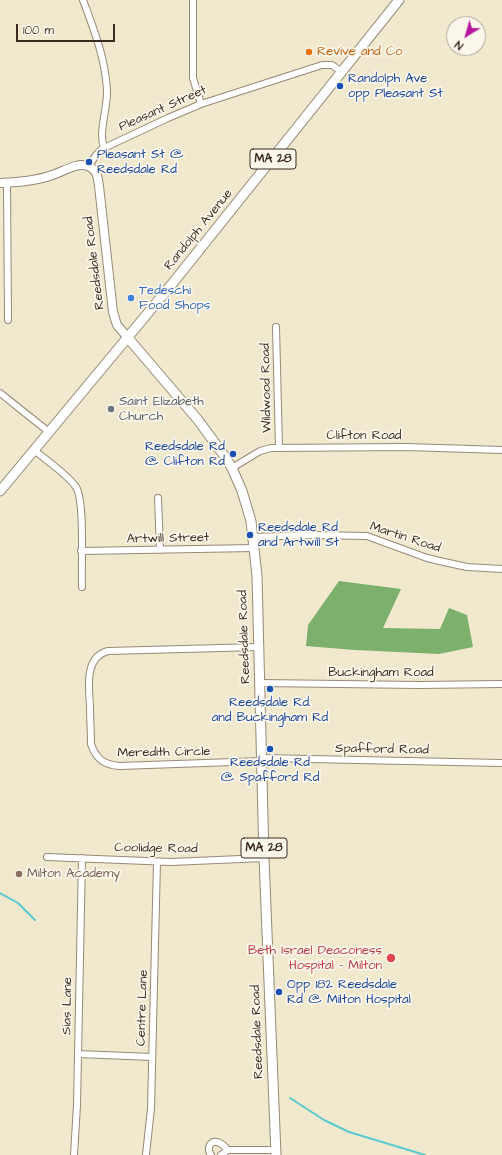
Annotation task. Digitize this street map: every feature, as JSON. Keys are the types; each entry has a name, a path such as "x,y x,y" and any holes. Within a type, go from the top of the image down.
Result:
{"main road":[{"name":"Randolph Avenue","path":"0,491 128,338 399,0"},
{"name":"Reedsdale Road","path":"128,338 212,438 232,468 248,509 255,548 264,858 276,1153"}],"street":[{"path":"83,0 104,59 107,94 102,139 104,148"},
{"path":"193,0 193,78 201,104"},
{"name":"Pleasant Street","path":"90,166 96,155 104,148 201,104 322,65 332,65 342,72"},
{"path":"8,320 4,183 38,179 81,165 90,166"},
{"name":"Reedsdale Road","path":"90,166 96,172 99,182 113,312 117,325 128,338"},
{"name":"Wildwood Road","path":"276,327 279,448"},
{"path":"0,392 49,432"},
{"name":"Clifton Road","path":"232,468 264,450 279,448 411,447 502,450"},
{"path":"34,450 70,480 79,492 81,511 82,587"},
{"path":"158,498 160,550"},
{"name":"Martin Road","path":"253,537 311,535 367,536 428,558 444,562 467,567 502,568"},
{"name":"Artwill Street","path":"81,551 255,548"},
{"name":"Meredith Circle","path":"258,647 108,651 100,654 96,658 91,670 89,681 91,744 95,753 105,764 120,766 262,760"},
{"name":"Buckingham Road","path":"260,684 502,684"},
{"name":"Spafford Road","path":"262,760 502,763"},
{"name":"Coolidge Road","path":"47,857 157,862 264,858"},
{"name":"Sias Lane","path":"74,1155 78,1054 82,858"},
{"name":"Centre Lane","path":"146,1155 151,1117 157,862"},
{"path":"78,1054 152,1057"},
{"path":"211,1155 208,1148 213,1142 220,1142 228,1150"},
{"path":"221,1155 228,1150 276,1153"}],"green space":[{"path":"339,581 401,589 383,628 440,629 449,608 467,615 473,647 439,654 306,646 308,625"}],"waterway":[{"path":"0,893 18,903 35,920"},
{"path":"290,1098 324,1120 349,1132 425,1155"}],"place":[{"name":"Revive and Co","path":"309,52"},
{"name":"Randolph Ave opp Pleasant St","path":"340,86"},
{"name":"Pleasant St @ Reedsdale Rd","path":"89,162"},
{"name":"Tedeschi Food Shops","path":"131,298"},
{"name":"Saint Elizabeth Church","path":"111,409"},
{"name":"Reedsdale Rd @ Clifton Rd","path":"233,454"},
{"name":"Reedsdale Rd and Artwill St","path":"250,535"},
{"name":"Reedsdale Rd. and Buckingham Rd","path":"270,689"},
{"name":"Reedsdale Rd @ Spafford Rd","path":"270,749"},
{"name":"Milton Academy","path":"19,874"},
{"name":"Beth Israel Deaconess Hospital – Milton","path":"391,958"},
{"name":"Opp 182 Reedsdale Rd @ Milton Hospital","path":"279,992"}]}
